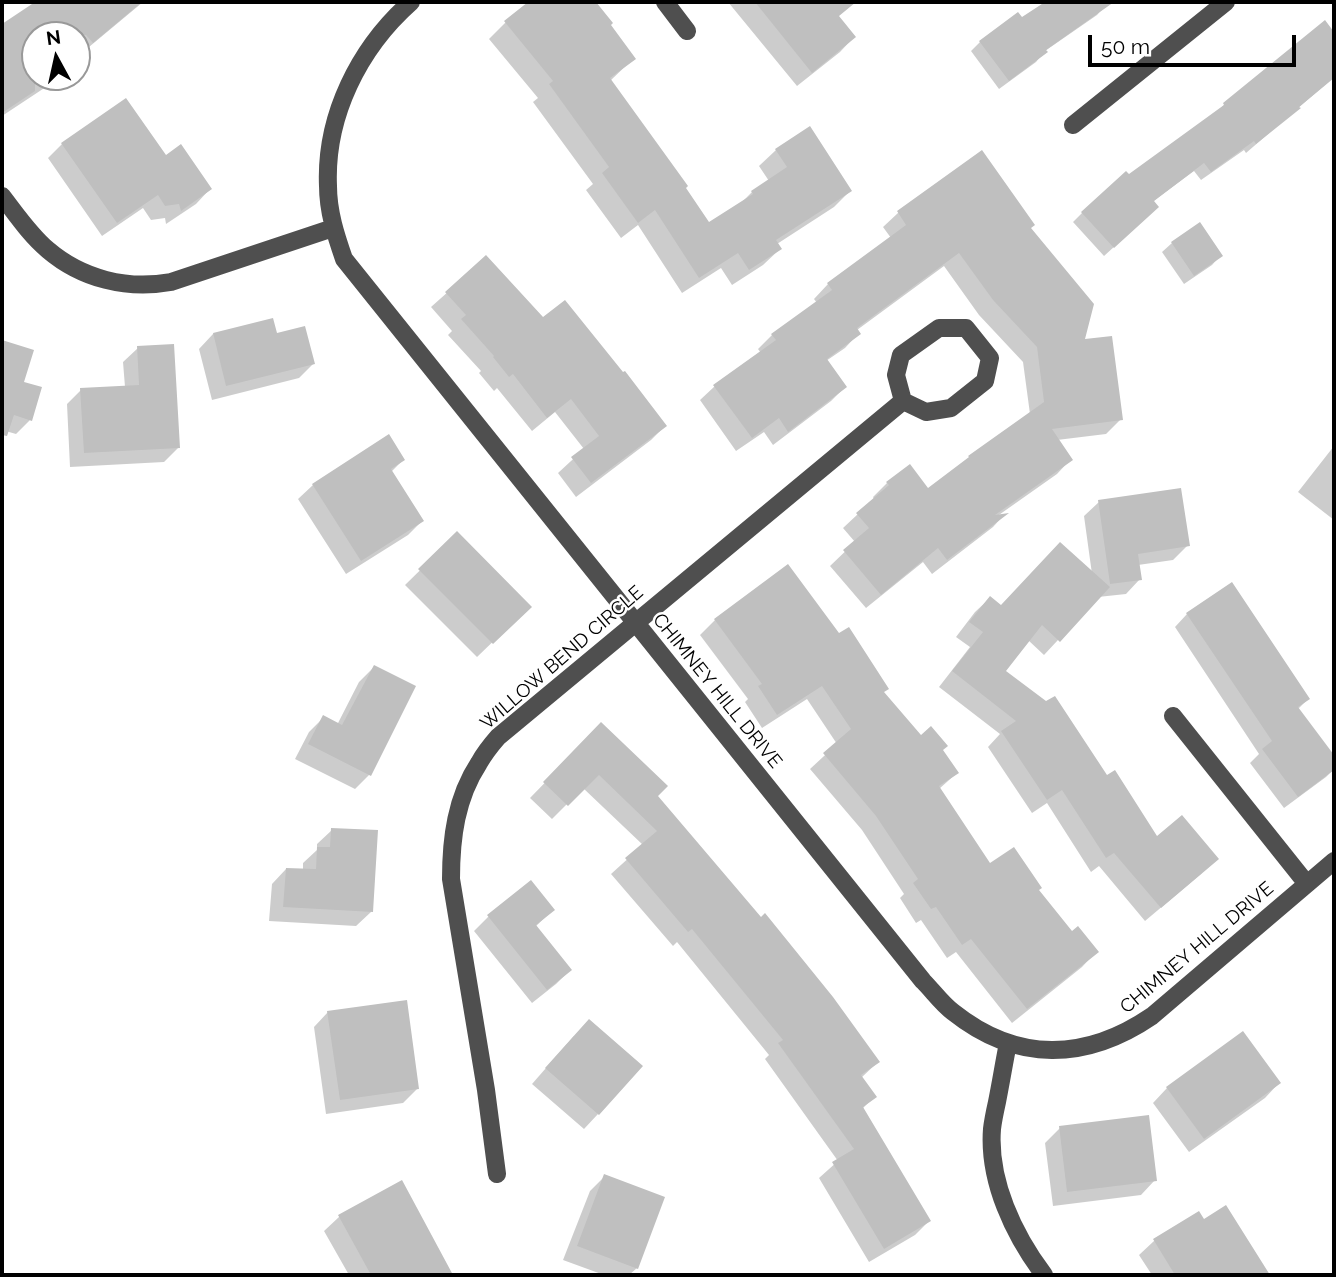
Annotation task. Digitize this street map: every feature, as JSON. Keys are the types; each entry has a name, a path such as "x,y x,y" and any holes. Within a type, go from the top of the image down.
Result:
{"street":[{"name":"CHIMNEY HILL DRIVE","path":"410,2 374,41 356,68 339,110 330,148 327,187 333,228 344,259 923,981 951,1011 979,1031 1028,1048 1057,1052 1094,1045 1132,1030 1152,1016 1334,861"},
{"path":"665,2 687,31"},
{"path":"1073,125 1226,2"},
{"path":"2,196 32,234 57,257 95,278 121,284 151,286 171,282 333,228"},
{"path":"939,328 966,328 990,358 985,380 951,408 926,412 903,401 896,375 901,355 939,328"},
{"name":"WILLOW BEND CIRCLE","path":"497,1174 451,878 454,826 463,794 477,765 498,737 903,401"},
{"path":"1173,716 1307,884"},
{"path":"1008,1043 992,1129 993,1159 1013,1225 1044,1275"}],"building":[{"path":"35,2 142,2 93,43 91,21 21,21 21,91 35,91 2,113 2,24"},
{"path":"528,2 596,2 636,59 610,78 688,186 686,188 709,222 753,194 751,191 787,167 775,149 810,126 852,191 776,240 782,249 749,270 738,253 699,278 655,210 638,223 602,173 609,167 549,84 553,81 504,21"},
{"path":"755,2 856,2 839,16 856,37 812,73"},
{"path":"1045,2 1114,2 1046,50 1048,52 1009,81 979,41 1018,12 1022,17"},
{"path":"1325,20 1334,32 1334,78 1256,144 1254,141 1211,172 1204,163 1154,201 1159,207 1114,248 1081,212 1126,171 1129,174 1224,105 1223,103"},
{"path":"126,98 166,155 181,144 212,189 181,211 179,204 165,206 158,195 117,223 61,143"},
{"path":"982,150 1035,225 1031,228 1094,304 1085,339 1112,336 1123,420 1052,429 1073,460 995,515 1009,513 947,560 938,548 881,595 843,550 869,528 856,513 889,485 886,482 910,464 928,488 1044,402 1037,347 993,300 959,253 857,328 861,334 827,359 847,387 788,432 779,418 752,438 713,385 776,340 771,334 832,290 827,283 906,225 897,211"},
{"path":"1200,222 1223,256 1194,276 1171,242"},
{"path":"486,255 543,317 565,300 667,426 591,483 571,457 599,436 571,399 547,418 513,374 509,377 461,319 466,315 445,292"},
{"path":"273,318 277,333 305,326 315,364 226,386 213,333"},
{"path":"2,340 34,350 24,382 42,387 32,421 14,415 7,436 2,435"},
{"path":"174,344 180,448 84,453 80,388 139,385 137,346"},
{"path":"389,434 405,460 391,469 424,521 361,561 312,484"},
{"path":"1181,488 1190,546 1138,554 1142,580 1110,584 1098,500"},
{"path":"457,531 532,607 493,644 418,569"},
{"path":"1060,542 1110,587 1060,642 1042,625 1006,671 1046,701 1055,696 1107,775 1115,770 1157,836 1182,815 1219,859 1161,908 1114,853 1106,858 1062,790 1047,800 1001,731 1016,721 952,671 983,632 969,622 990,596 1001,605"},
{"path":"788,564 839,633 849,627 889,689 884,692 921,735 931,726 948,746 943,750 959,773 939,786 990,863 1014,847 1042,888 1039,890 1072,931 1078,926 1099,952 1027,1009 971,939 962,945 936,907 931,909 913,883 918,879 876,816 823,753 851,729 822,686 777,715 758,686 762,684 714,619"},
{"path":"1232,582 1310,699 1298,707 1334,755 1334,770 1298,797 1262,749 1272,741 1186,613"},
{"path":"374,665 416,686 371,776 308,744 323,715 342,725"},
{"path":"601,722 668,786 658,796 761,917 765,913 833,997 880,1062 861,1075 877,1097 863,1107 931,1221 884,1249 832,1162 854,1149 778,1043 783,1040 692,929 688,932 625,858 657,831 599,775 568,806 543,782"},
{"path":"331,828 378,830 373,912 283,907 286,868 316,869 317,847 330,847"},
{"path":"531,880 555,910 536,925 572,970 547,990 487,915"},
{"path":"407,1000 419,1089 340,1100 327,1011"},
{"path":"589,1019 643,1066 599,1115 545,1068"},
{"path":"1243,1031 1281,1083 1204,1139 1166,1087"},
{"path":"1149,1115 1157,1181 1067,1192 1059,1126"},
{"path":"604,1174 665,1197 638,1269 577,1246"},
{"path":"402,1180 453,1275 371,1275 338,1215"},
{"path":"1226,1205 1270,1275 1175,1275 1153,1239 1199,1211 1204,1219"}]}
